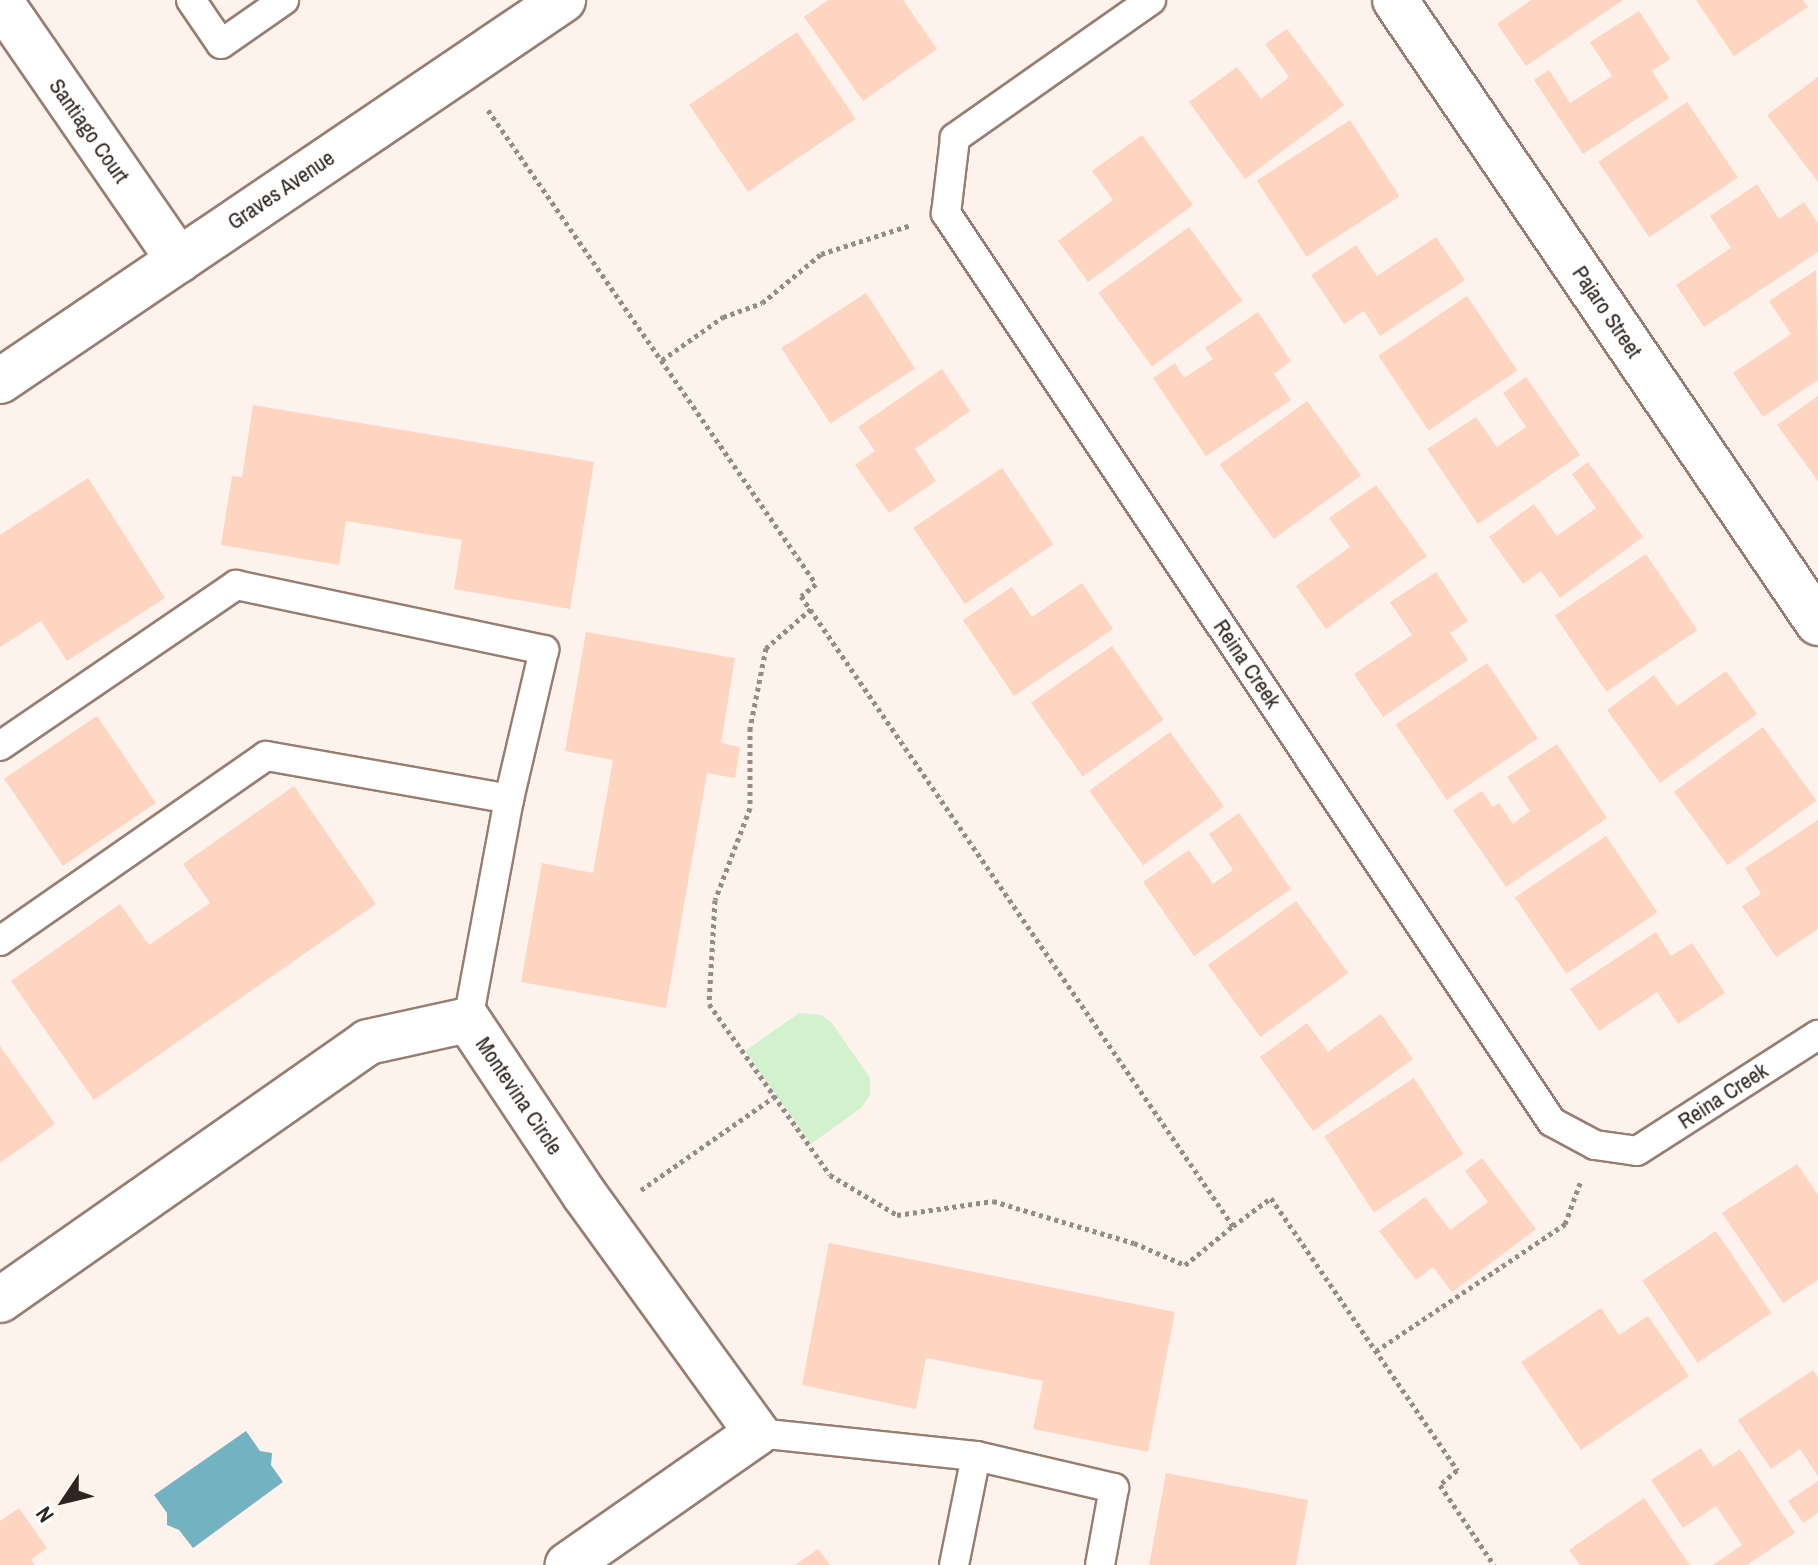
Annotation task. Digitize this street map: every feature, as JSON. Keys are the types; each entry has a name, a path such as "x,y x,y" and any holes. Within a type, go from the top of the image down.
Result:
{"street":[{"name":"Graves Avenue","path":"0,381 563,0"},
{"name":"Pajaro Street","path":"1395,0 1818,623"},
{"name":"Santiago Court","path":"0,1 179,260"},
{"name":"Montevina Circle","path":"0,1300 368,1042 468,1020 601,1218 757,1433"},
{"path":"568,1565 757,1433"}],"lane":[{"path":"191,0 221,44 284,0"},
{"path":"946,213 955,138 1151,0"},
{"name":"Reina Creek","path":"946,213 1552,1122 1595,1145 1637,1151 1818,1035"},
{"path":"0,746 236,585 544,650 509,799 468,1020"},
{"path":"0,941 266,756 509,799"},
{"path":"757,1433 976,1456 1114,1488 1100,1565"},
{"path":"954,1565 976,1456"}],"path":[{"path":"460,70 816,584 801,596 1233,1226"},
{"path":"662,360 723,317 762,303 821,254 946,213"},
{"path":"811,609 766,648 750,728 750,808 715,900 709,1004 830,1175 897,1215 993,1201 1134,1243 1185,1265 1271,1198 1457,1470 1440,1485 1494,1565"},
{"path":"601,1218 775,1096"},
{"path":"1376,1351 1565,1224 1595,1145"}],"green space":[{"path":"799,1013 822,1015 832,1023 870,1078 870,1095 861,1108 811,1144 745,1051"}],"water":[{"path":"246,1431 260,1451 272,1453 271,1465 283,1482 193,1548 179,1530 167,1525 167,1513 154,1495"}],"building":[{"path":"828,0 903,0 937,49 863,101 804,17"},
{"path":"1531,0 1623,0 1526,66 1497,24"},
{"path":"1696,0 1803,0 1808,7 1734,56"},
{"path":"1639,11 1670,59 1652,71 1669,98 1583,154 1534,80 1549,70 1570,103 1612,76 1590,42"},
{"path":"1287,29 1344,105 1245,179 1189,102 1237,67 1261,99 1289,77 1265,44"},
{"path":"797,32 856,119 748,192 689,105"},
{"path":"1818,77 1818,182 1767,115"},
{"path":"1687,102 1738,177 1649,237 1598,162"},
{"path":"1350,120 1400,196 1306,257 1257,180"},
{"path":"1142,135 1193,205 1088,282 1058,241 1113,200 1092,171"},
{"path":"1757,184 1779,219 1804,202 1818,223 1818,252 1704,327 1676,285 1731,248 1710,216"},
{"path":"1189,227 1242,301 1152,366 1098,293"},
{"path":"1436,237 1465,280 1380,336 1364,311 1344,324 1311,275 1356,245 1377,276"},
{"path":"1816,270 1818,380 1763,417 1733,373 1791,334 1769,301"},
{"path":"866,293 915,368 830,423 781,348"},
{"path":"1467,296 1517,371 1429,430 1378,356"},
{"path":"1258,312 1291,361 1274,374 1291,400 1206,456 1153,378 1175,363 1184,378 1213,359 1205,348"},
{"path":"942,369 970,411 915,449 936,481 889,513 855,465 875,451 858,427"},
{"path":"1526,377 1580,455 1478,524 1427,449 1476,417 1497,447 1526,427 1503,393"},
{"path":"1818,396 1818,481 1777,425"},
{"path":"1307,401 1361,475 1274,539 1220,464"},
{"path":"253,405 594,462 570,609 454,589 462,540 346,521 339,565 221,545 232,476 242,477"},
{"path":"1588,462 1643,537 1560,598 1541,571 1523,584 1489,537 1534,504 1557,536 1596,508 1572,474"},
{"path":"1002,468 1053,544 965,604 913,528"},
{"path":"88,478 165,598 67,661 41,621 0,647 0,535"},
{"path":"1376,485 1427,556 1326,629 1296,586 1350,547 1329,518"},
{"path":"1646,554 1697,630 1606,692 1555,616"},
{"path":"1436,572 1468,621 1450,633 1468,660 1383,717 1354,674 1412,635 1390,602"},
{"path":"1082,583 1113,629 1014,696 963,620 1012,587 1032,617"},
{"path":"586,632 735,658 721,743 740,747 735,778 707,773 666,1008 521,982 542,863 593,873 613,760 565,751"},
{"path":"1112,646 1164,720 1083,777 1031,703"},
{"path":"1487,663 1538,738 1447,800 1396,725"},
{"path":"1726,671 1757,714 1660,783 1607,710 1654,675 1677,706"},
{"path":"97,716 156,803 63,866 4,779"},
{"path":"1763,727 1816,801 1727,865 1674,792"},
{"path":"1170,732 1224,806 1143,865 1089,791"},
{"path":"1557,744 1607,818 1506,887 1453,810 1482,791 1493,807 1499,803 1513,824 1530,811 1507,777"},
{"path":"294,786 376,904 94,1100 11,981 120,904 149,945 210,903 183,864"},
{"path":"1239,813 1291,889 1194,956 1143,882 1189,850 1213,884 1233,870 1209,834"},
{"path":"1818,820 1818,929 1776,957 1742,906 1761,894 1745,868"},
{"path":"1606,836 1657,912 1566,974 1515,898"},
{"path":"1296,901 1348,973 1260,1037 1208,965"},
{"path":"1656,932 1671,956 1692,943 1725,993 1678,1024 1657,992 1599,1031 1570,989"},
{"path":"1381,1014 1413,1059 1313,1131 1260,1057 1307,1023 1328,1052"},
{"path":"0,1046 55,1124 0,1163"},
{"path":"1414,1078 1464,1154 1374,1213 1324,1136"},
{"path":"1482,1158 1536,1229 1452,1292 1433,1267 1416,1280 1379,1231 1425,1197 1450,1230 1488,1202 1465,1171"},
{"path":"1797,1164 1818,1195 1818,1280 1783,1303 1722,1213"},
{"path":"1716,1231 1771,1313 1698,1363 1642,1281"},
{"path":"829,1243 1175,1312 1148,1452 1033,1429 1043,1381 926,1358 916,1409 802,1385"},
{"path":"1601,1308 1619,1335 1648,1316 1689,1376 1581,1450 1521,1362"},
{"path":"1813,1370 1818,1377 1818,1476 1800,1449 1771,1469 1738,1420"},
{"path":"1701,1448 1713,1467 1740,1449 1795,1533 1747,1565 1713,1565 1742,1545 1716,1506 1683,1528 1651,1480"},
{"path":"1166,1473 1308,1500 1296,1565 1149,1565"},
{"path":"1818,1481 1818,1513 1803,1523 1788,1501"},
{"path":"1644,1498 1690,1565 1580,1565 1569,1550"},
{"path":"19,1508 47,1548 31,1560 35,1565 0,1565 0,1521"},
{"path":"818,1549 830,1565 795,1565"}]}
